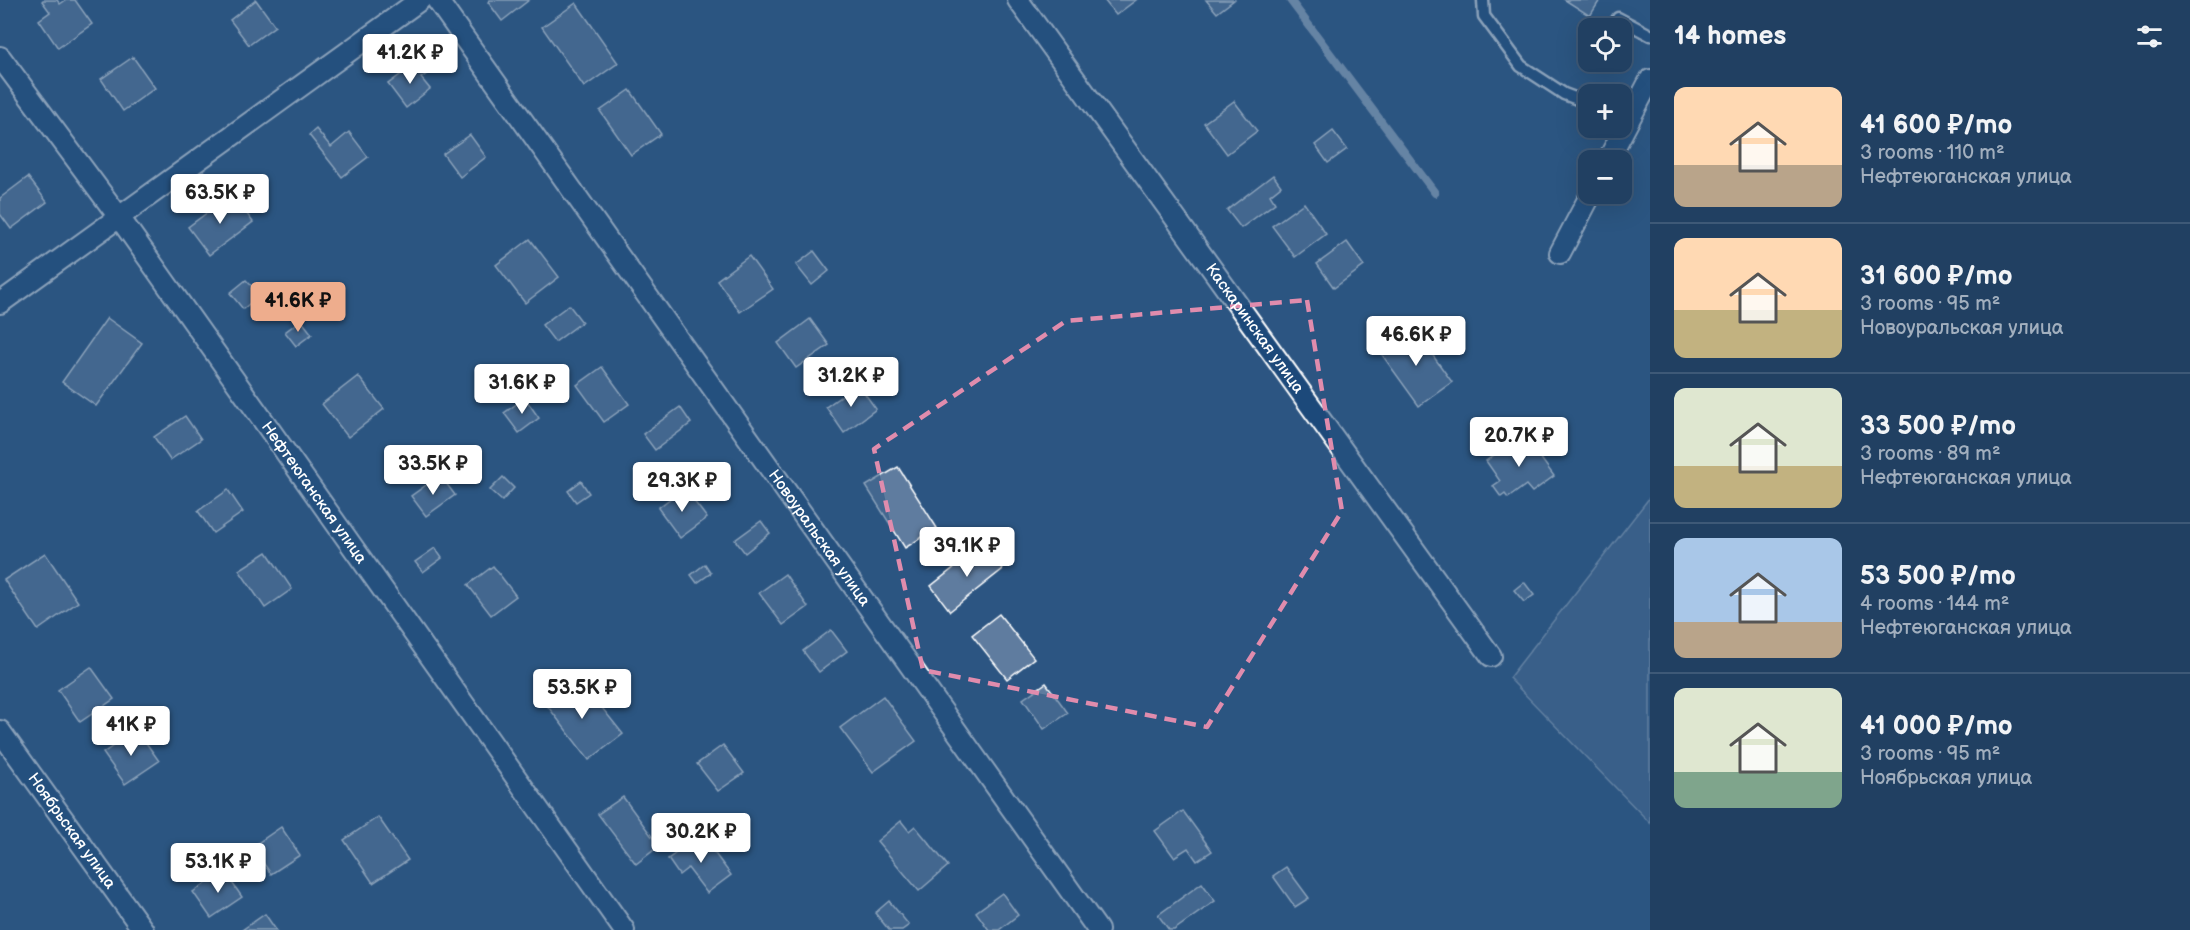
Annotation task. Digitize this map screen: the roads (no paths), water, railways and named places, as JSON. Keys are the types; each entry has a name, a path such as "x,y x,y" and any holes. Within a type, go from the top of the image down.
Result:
{"street":[{"path":"0,303 420,0"},
{"name":"Новоуральская улица","path":"437,0 1098,930"},
{"name":"Каскаринская улица","path":"1018,0 1491,656"},
{"name":"Нефтеюганская улица","path":"0,57 119,217 624,930"},
{"path":"1632,106 1650,81"},
{"path":"1560,254 1586,204"},
{"name":"Ноябрьская улица","path":"0,731 143,930"}],"lane":[{"path":"1483,0 1484,16 1521,66 1564,94 1578,99"},
{"path":"1632,25 1650,35"}],"waterway":[{"path":"1290,0 1435,193"}]}
